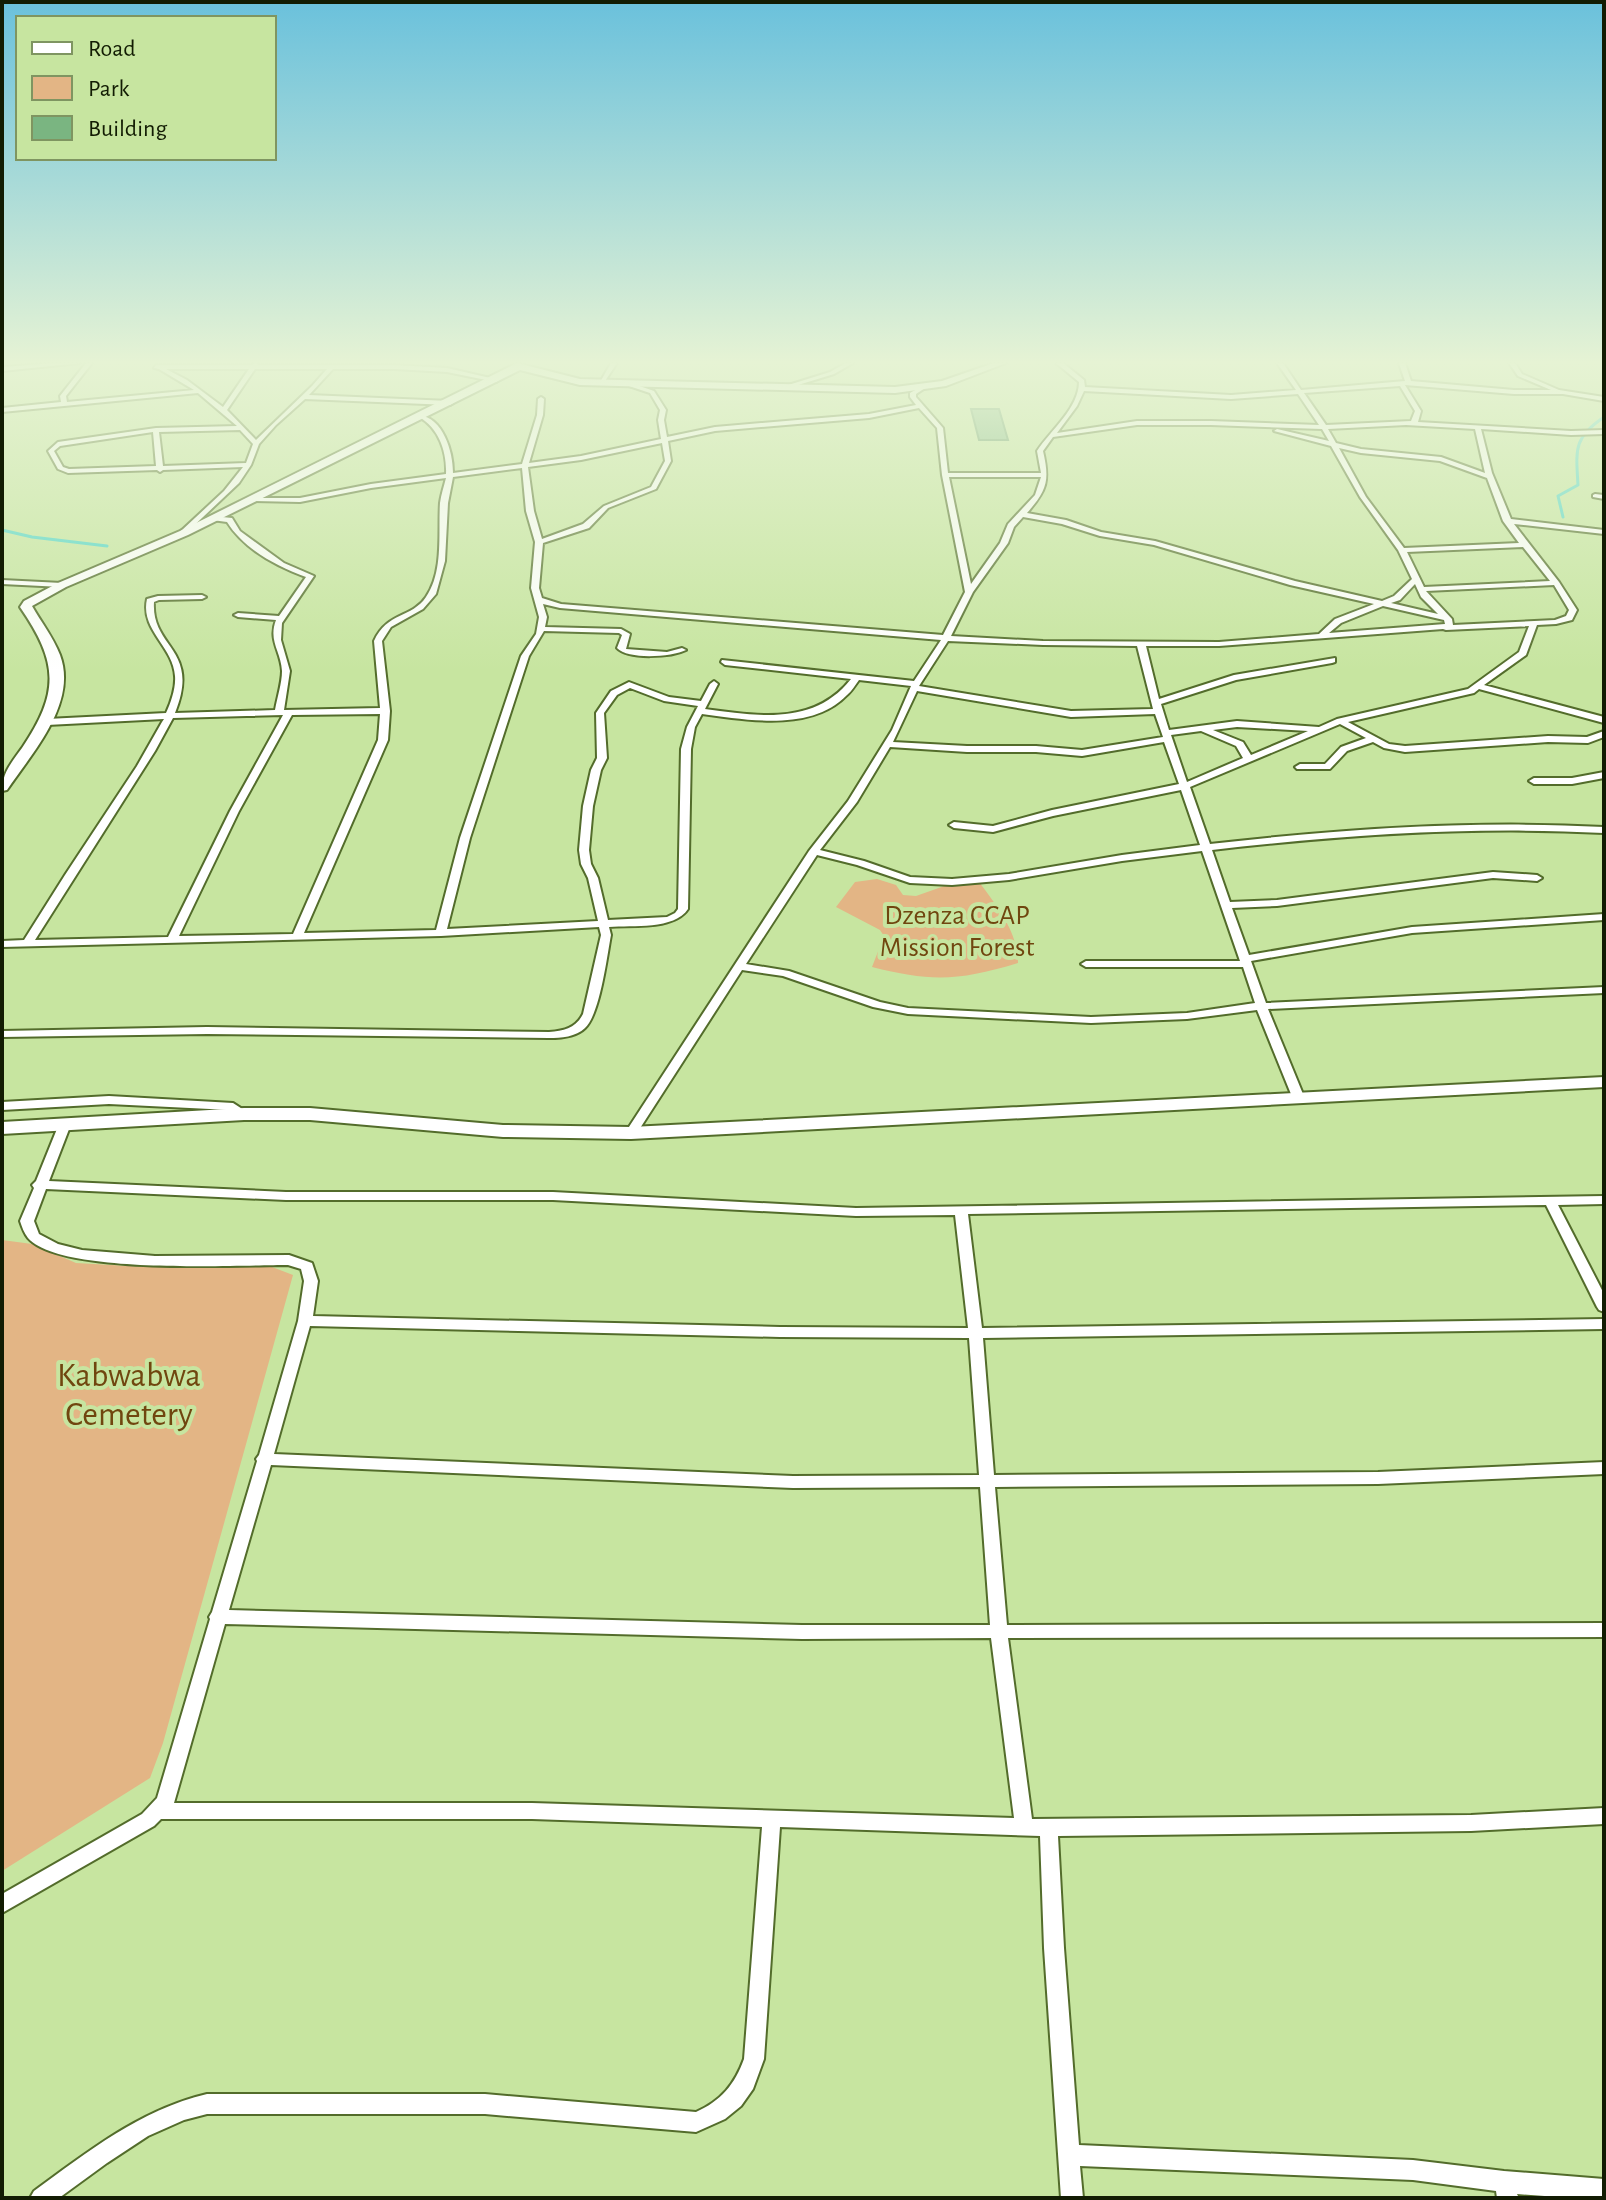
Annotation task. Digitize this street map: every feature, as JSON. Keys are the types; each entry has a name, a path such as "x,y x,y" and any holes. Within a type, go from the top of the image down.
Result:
{"street":[{"path":"59,466 68,471 236,466"},
{"path":"160,466 160,470"},
{"path":"184,533 247,466"},
{"path":"2,787 47,722 57,695 58,664 48,636 26,607 62,585 184,533 319,466"},
{"path":"298,935 383,740 386,711 379,638 389,624 420,607 431,596 444,544 444,495 450,476 449,466"},
{"path":"251,499 300,500 353,489 525,466 530,511 539,542 535,588 542,629 525,656 465,838 441,933"},
{"path":"539,542 586,526 606,507 652,489 665,466"},
{"path":"944,466 969,592"},
{"path":"631,1133 814,851 852,802 969,592 1021,514 1038,496 1045,475 1043,466"},
{"path":"1346,466 1363,497 1402,550 1421,589 1446,623"},
{"path":"1459,466 1490,477"},
{"path":"539,600 560,606 946,638 1141,644 1233,643 1446,623 1534,624 1569,618 1573,610 1556,583 1507,521 1489,466"},
{"path":"945,475 1045,475"},
{"path":"1595,496 1604,497"},
{"path":"1021,514 1063,522 1100,534 1155,543 1293,583 1384,603 1446,623"},
{"path":"173,938 212,862 227,825 276,743 284,712 286,671 277,640 280,618 310,576 281,565 237,532 229,520 215,518"},
{"path":"1507,521 1604,532"},
{"path":"1402,550 1524,545"},
{"path":"1321,636 1338,621 1369,606 1397,598 1416,579"},
{"path":"2,582 62,585"},
{"path":"1421,589 1556,583"},
{"path":"28,943 149,754 169,715 178,688 179,671 172,652 151,624 148,611 150,601 202,597"},
{"path":"238,615 280,618"},
{"path":"954,825 993,829 1052,813 1185,786 1340,721 1481,687 1523,653 1534,624"},
{"path":"542,629 621,631 626,634 621,648 624,651 667,654 682,650"},
{"path":"1141,644 1156,707 1262,1007 1299,1099"},
{"path":"725,662 857,677 1071,714 1156,707 1234,678 1332,660"},
{"path":"2,1034 127,1029 570,1033 585,1022 594,999 606,935 584,850 588,806 602,758 600,713 614,693 631,684 667,699 701,708 760,718 815,712 843,697 857,677"},
{"path":"2,944 441,933 669,920 683,909 686,749 691,727 714,684"},
{"path":"1481,687 1604,720"},
{"path":"47,722 169,715 386,711"},
{"path":"1340,721 1387,746 1405,749 1548,739 1588,740 1604,734"},
{"path":"887,744 1082,753 1196,729 1237,724 1321,729"},
{"path":"1196,729 1240,744 1248,759"},
{"path":"1300,767 1327,767 1344,749 1373,739"},
{"path":"2,766 15,766"},
{"path":"1534,781 1572,781 1604,775"},
{"path":"814,851 865,864 898,878 927,882 996,877 1303,836 1509,826 1604,830"},
{"path":"1227,905 1277,903 1493,875 1537,878"},
{"path":"1086,964 1246,961 1412,930 1604,917"},
{"path":"739,966 785,973 842,994 908,1011 1110,1019 1187,1016 1262,1007 1604,990"},
{"path":"2,1128 244,1114 341,1115 542,1133 631,1133 1604,1082"},
{"path":"2,1106 109,1100 170,1102 233,1107 244,1114"},
{"path":"2,1904 159,1811 170,1791 217,1617 305,1321 311,1271 301,1263 237,1259 111,1260 71,1254 47,1245 32,1235 27,1221 38,1185 65,1124"},
{"path":"38,1185 191,1194 492,1194 856,1212 1604,1200"},
{"path":"1550,1201 1604,1307"},
{"path":"961,1211 976,1333 999,1633 1024,1828"},
{"path":"305,1321 780,1332 976,1333 1604,1324"},
{"path":"263,1459 778,1482 1378,1478 1604,1468"},
{"path":"217,1617 503,1626 999,1633 1604,1630"},
{"path":"159,1811 532,1811 1024,1828 1471,1823 1604,1816"},
{"path":"41,2198 163,2116 207,2104 485,2104 696,2122 717,2115 734,2102 747,2083 754,2059 772,1820"},
{"path":"1049,1828 1054,1948 1072,2198"},
{"path":"1070,2155 1413,2170 1506,2190 1604,2190"}],"green space":[{"name":"Dzenza CCAP Mission Forest","path":"877,879 896,885 903,895 916,896 950,884 979,882 1010,930 1018,963 979,973 945,977 911,975 872,967 884,936 880,930 836,907 855,882"},
{"name":"Kabwabwa Cemetery","path":"2,1240 32,1244 76,1263 147,1267 259,1262 293,1275 163,1743 150,1778 2,1871"}],"waterway":[{"path":"1563,517 1558,496 1578,485 1577,466"},
{"path":"2,530 32,537 107,546"}]}
